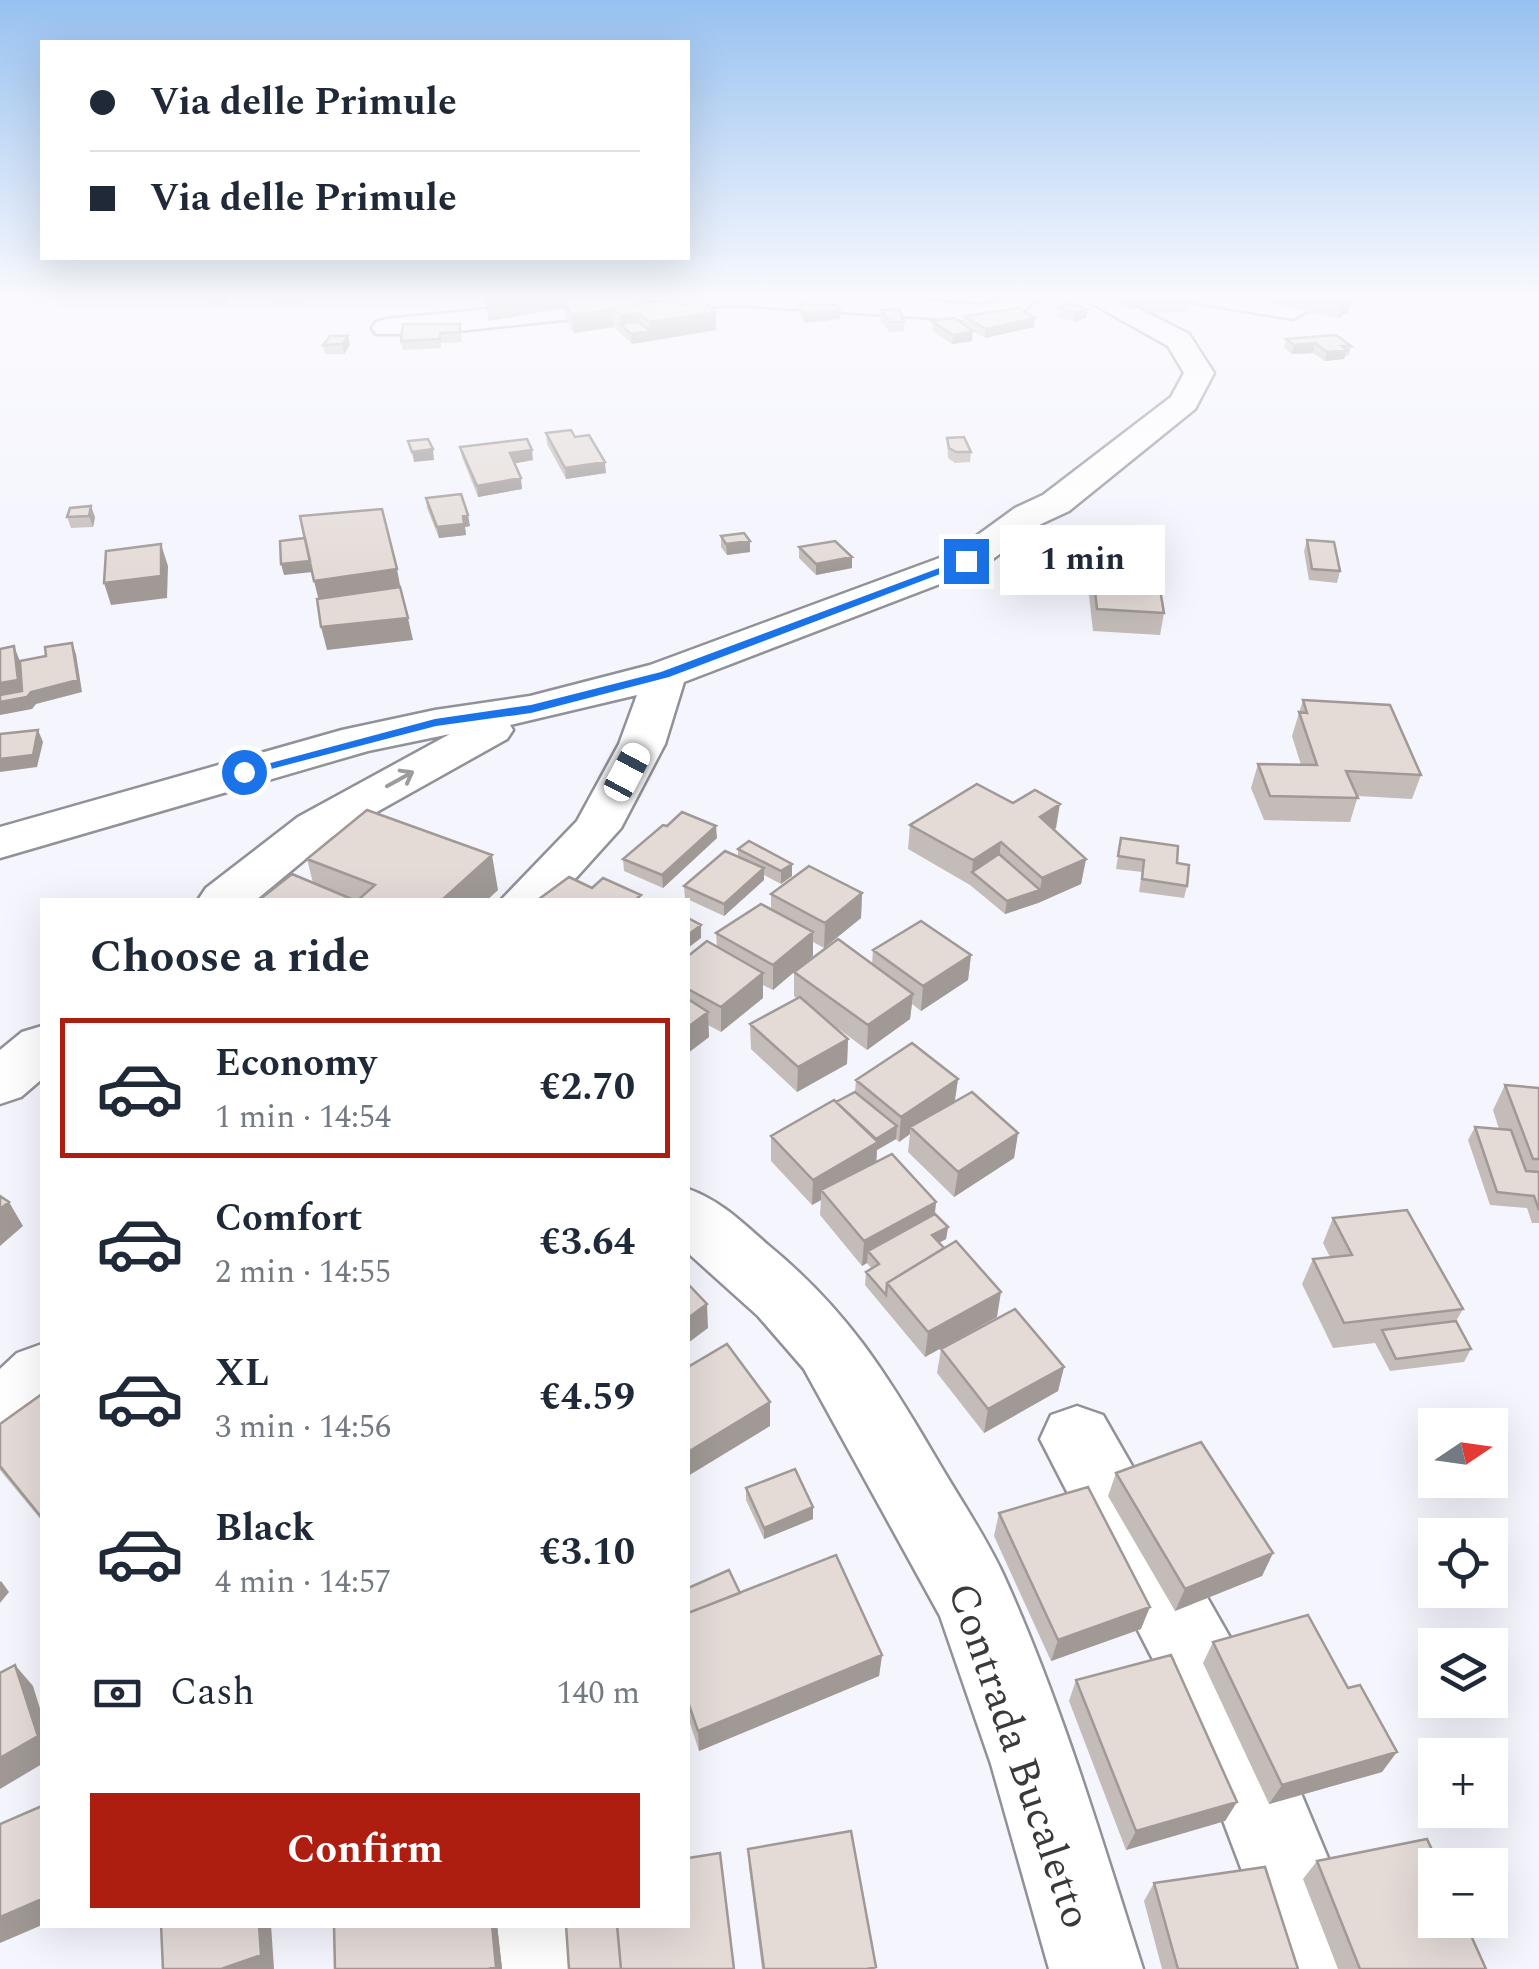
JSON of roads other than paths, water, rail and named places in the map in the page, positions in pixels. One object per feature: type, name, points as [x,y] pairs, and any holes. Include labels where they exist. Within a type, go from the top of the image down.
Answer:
[{"type":"street","points":[[0,843],[358,740],[435,722],[531,709],[665,674],[966,561],[1028,516],[1056,503],[1184,402],[1192,387]]},
{"type":"street","points":[[529,898],[597,828],[642,744],[665,674]]},
{"type":"street","points":[[226,898],[315,826],[531,709]]},
{"type":"street","points":[[315,826],[362,766],[358,740]]},
{"type":"street","points":[[0,1082],[40,1049]]},
{"type":"street","name":"Contrada Bucaletto","points":[[690,1217],[782,1296],[829,1348],[974,1600],[1034,1764],[1096,1969]]},
{"type":"street","points":[[0,1416],[40,1377]]},
{"type":"street","points":[[1078,1439],[1222,1706],[1314,1937],[1322,1969]]},
{"type":"street","points":[[543,1928],[549,1969]]}]
